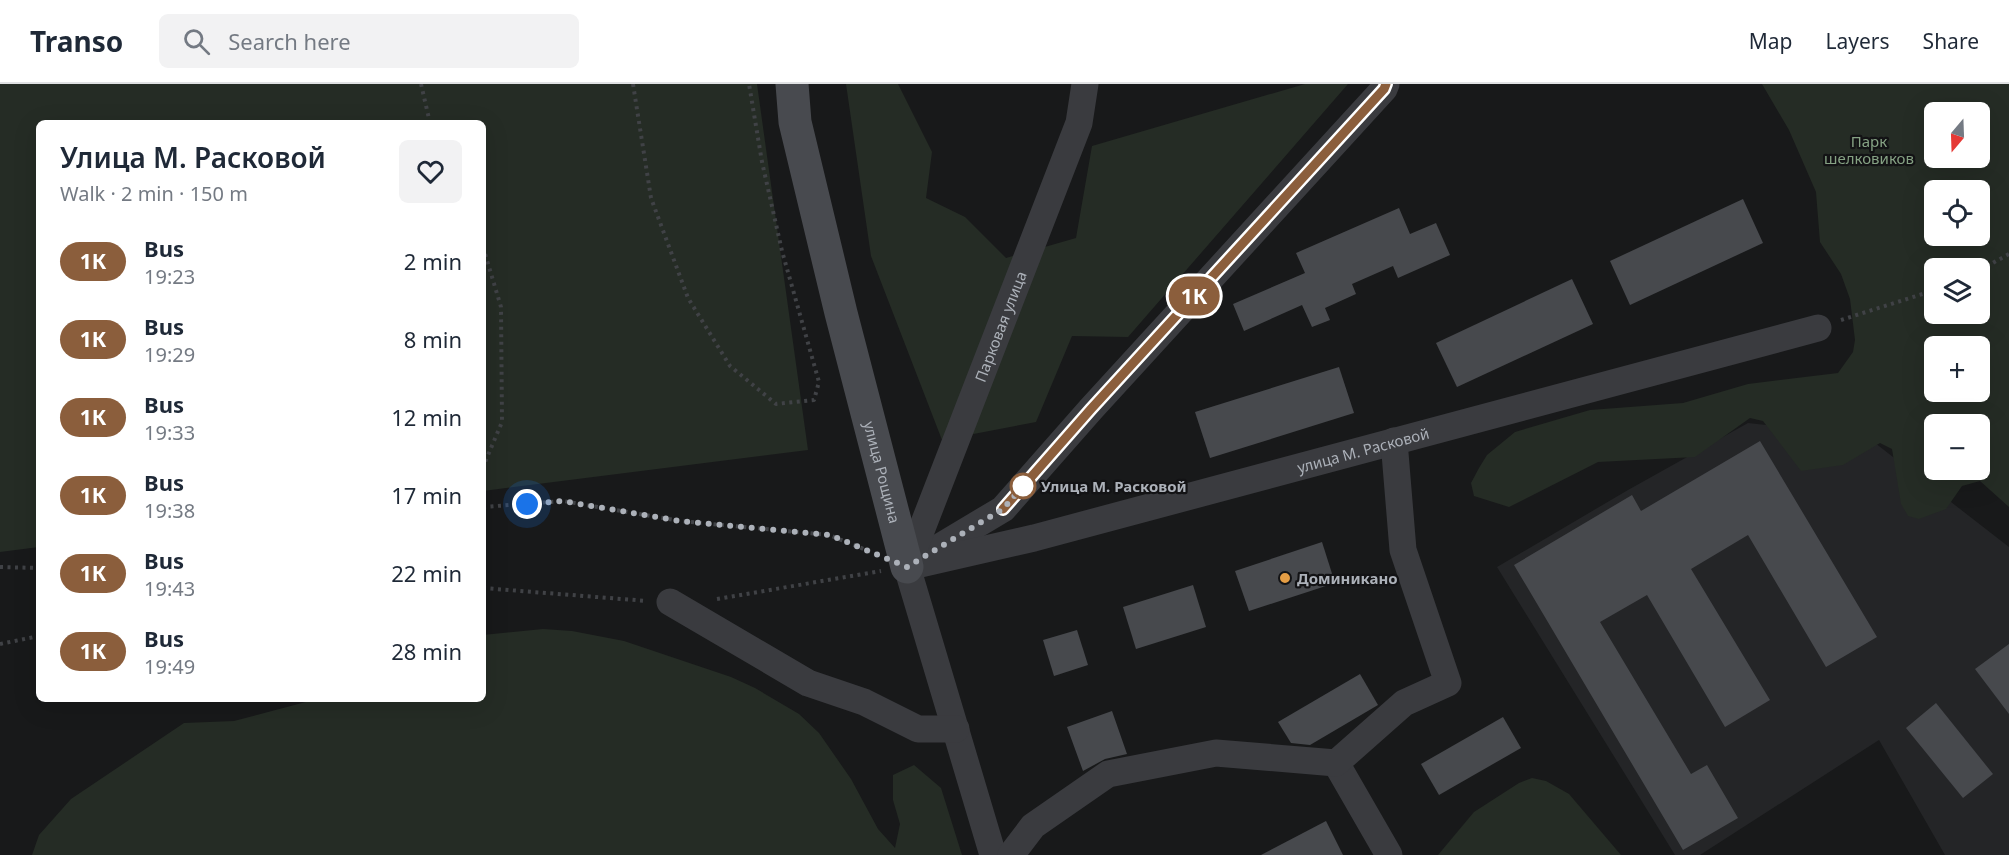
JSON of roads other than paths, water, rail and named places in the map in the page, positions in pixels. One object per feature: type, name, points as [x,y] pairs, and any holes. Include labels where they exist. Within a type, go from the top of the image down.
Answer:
[{"type":"street","name":"улица Рощина","points":[[792,84],[795,122],[841,313],[907,567],[993,855]]},
{"type":"street","name":"Парковая улица","points":[[907,567],[1079,123],[1085,84]]},
{"type":"street","points":[[907,567],[1003,509],[1091,409],[1384,89],[1386,84]]},
{"type":"street","name":"улица М. Расковой","points":[[907,567],[1034,538],[1818,328]]},
{"type":"street","points":[[1011,855],[1033,826],[1108,774],[1216,753],[1336,763],[1404,703],[1448,683],[1403,550],[1394,441]]},
{"type":"street","points":[[1003,509],[1012,529],[1034,538]]},
{"type":"street","points":[[670,602],[808,683],[864,702],[918,729],[956,729]]},
{"type":"street","points":[[1336,763],[1389,855]]},
{"type":"place","name":"Улица М. Расковой","points":[[1023,486]]},
{"type":"place","name":"Доминикано","points":[[1285,578]]},
{"type":"park label","name":"Парк шелковиков","points":[[1869,150]]}]
